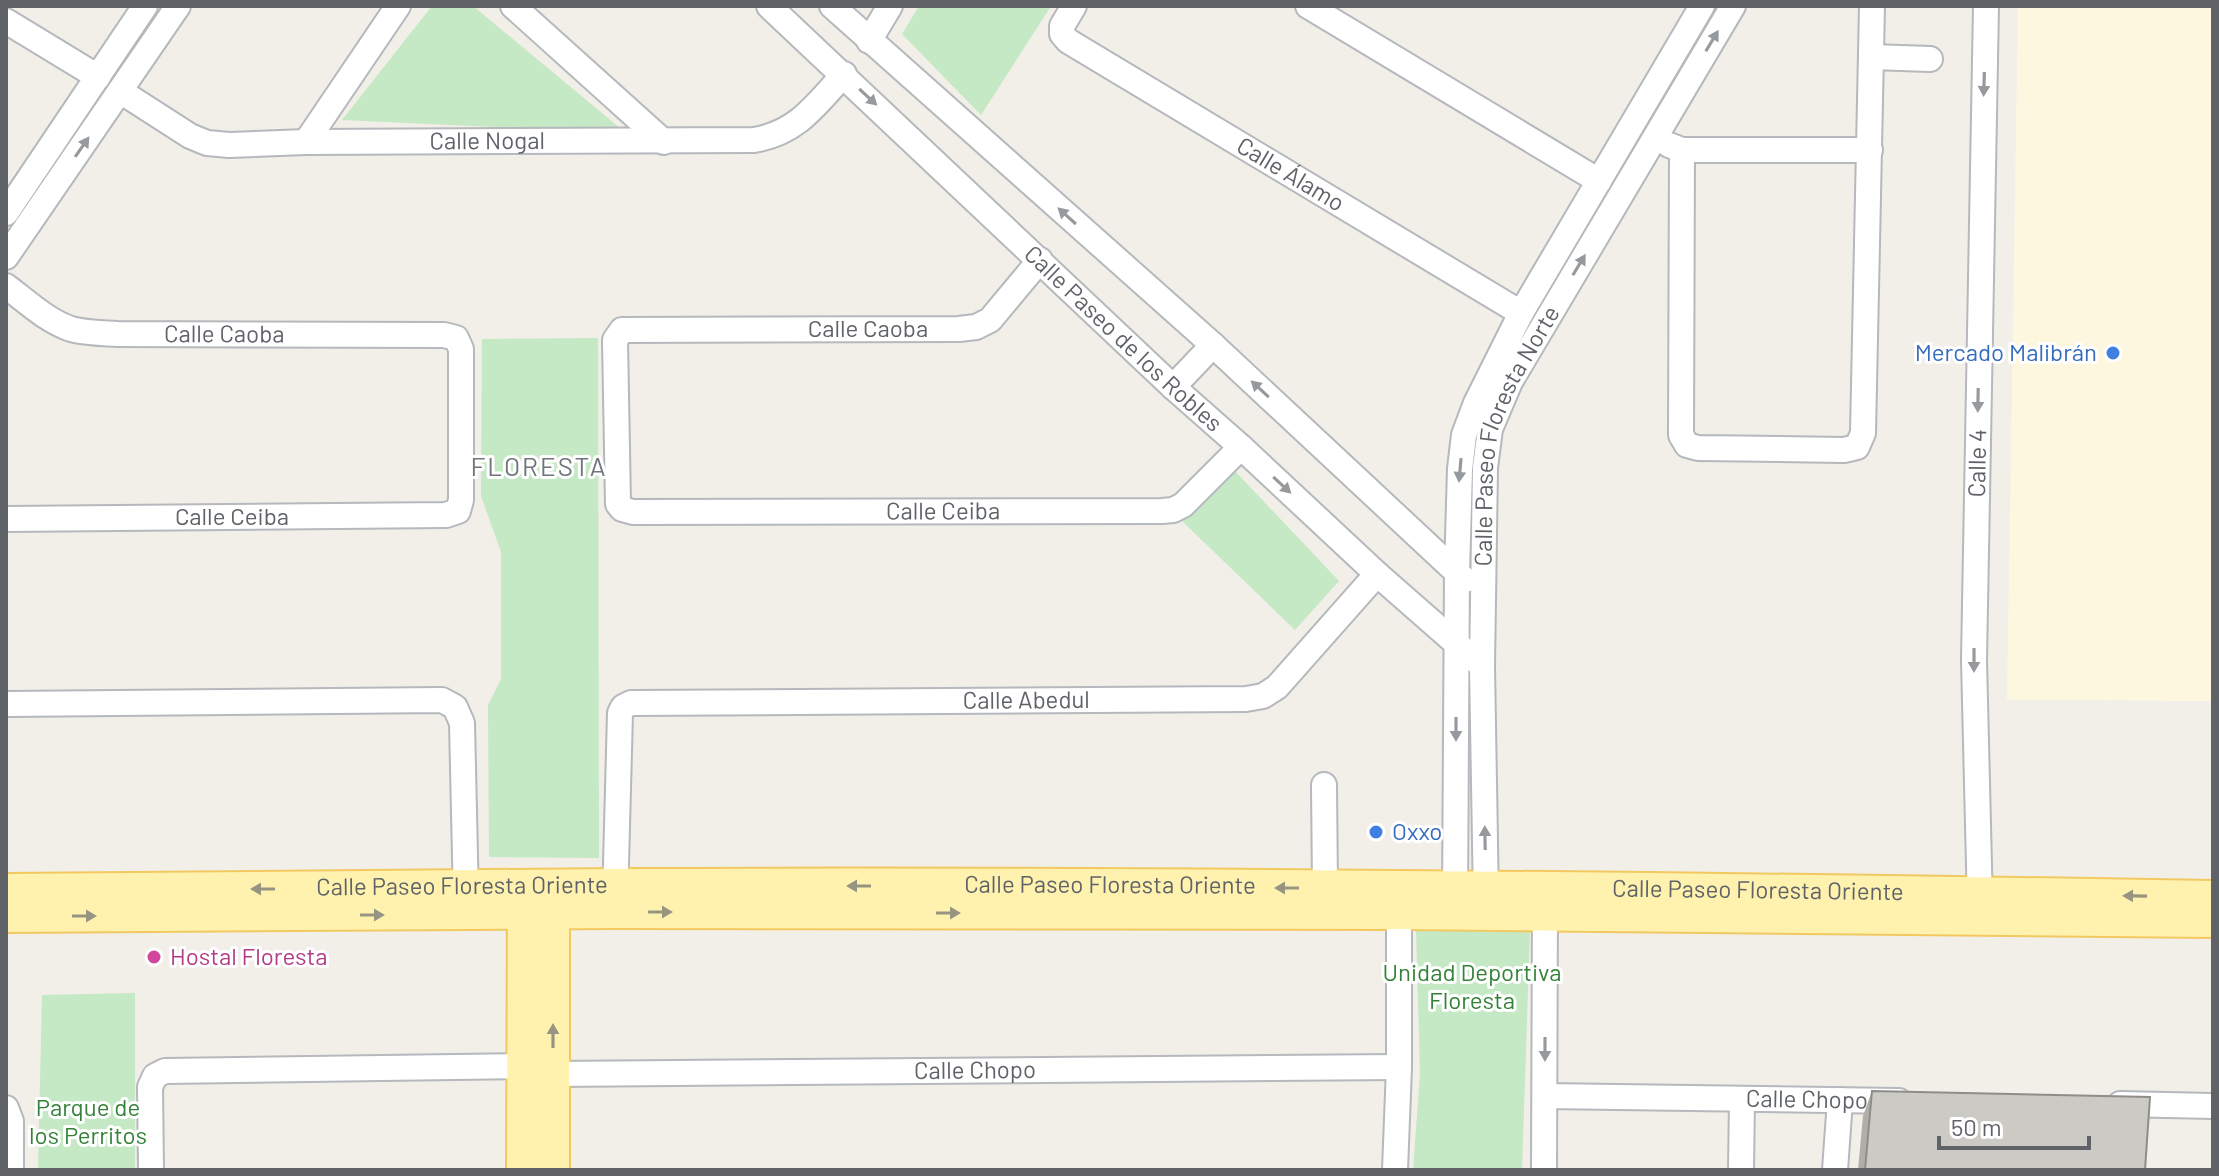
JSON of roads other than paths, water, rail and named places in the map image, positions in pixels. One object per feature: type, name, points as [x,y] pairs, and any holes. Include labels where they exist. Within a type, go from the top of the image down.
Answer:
[{"type":"main road","name":"Calle Paseo Floresta Oriente","points":[[908,899],[1325,888],[1399,901]]},
{"type":"main road","name":"Calle Paseo Floresta Oriente","points":[[13,903],[908,899],[1980,906],[2213,897]]},
{"type":"main road","points":[[538,1156],[522,1066],[539,900]]},
{"type":"main road","points":[[538,1156],[553,1074],[539,900]]},
{"type":"main road","name":"Calle Paseo Floresta Oriente","points":[[1980,906],[2213,921]]},
{"type":"street","points":[[6,213],[145,6]]},
{"type":"street","points":[[6,257],[177,6]]},
{"type":"street","points":[[306,142],[398,6]]},
{"type":"street","points":[[513,6],[664,142]]},
{"type":"street","name":"Calle Paseo de los Robles","points":[[769,6],[1173,387],[1482,666]]},
{"type":"street","name":"Calle Paseo de los Robles","points":[[832,6],[1213,345],[1482,595]]},
{"type":"street","points":[[869,41],[890,6]]},
{"type":"street","name":"Calle Álamo","points":[[1074,6],[1062,26],[1062,34],[1068,41],[1521,313]]},
{"type":"street","points":[[1308,6],[1599,181]]},
{"type":"street","name":"Calle Paseo Floresta Norte","points":[[1470,902],[1482,666],[1485,468],[1490,429],[1510,382],[1733,6]]},
{"type":"street","points":[[1682,150],[1681,435],[1687,445],[1698,448],[1844,450],[1857,447],[1863,433],[1872,6]]},
{"type":"street","name":"Calle 4","points":[[1980,906],[1974,660],[1986,6]]},
{"type":"street","name":"Calle Paseo Floresta Norte","points":[[1470,902],[1457,642],[1460,469],[1464,435],[1476,403],[1521,313],[1632,123],[1691,10]]},
{"type":"street","points":[[6,21],[98,77]]},
{"type":"street","points":[[1871,57],[1930,59]]},
{"type":"street","name":"Calle Nogal","points":[[120,91],[190,136],[207,143],[229,145],[754,140],[774,137],[801,120],[844,74]]},
{"type":"street","points":[[1632,123],[1654,139],[1682,150],[1870,150]]},
{"type":"street","points":[[41,162],[61,178]]},
{"type":"street","name":"Calle Caoba","points":[[622,509],[618,499],[615,340],[619,332],[626,329],[976,327],[990,320],[1040,260]]},
{"type":"street","name":"Calle Caoba","points":[[6,286],[49,319],[72,329],[88,331],[117,334],[444,335],[456,338],[461,349],[461,500],[458,511]]},
{"type":"street","points":[[1173,387],[1213,345]]},
{"type":"street","name":"Calle Ceiba","points":[[622,509],[633,512],[1173,510],[1183,505],[1241,447]]},
{"type":"street","name":"Calle Ceiba","points":[[6,519],[446,515],[458,511]]},
{"type":"street","name":"Calle Abedul","points":[[615,899],[620,713],[623,707],[631,703],[1255,698],[1277,687],[1377,574]]},
{"type":"street","points":[[6,704],[442,700],[455,707],[462,723],[466,901]]},
{"type":"street","points":[[1324,785],[1325,888]]},
{"type":"street","points":[[1395,1170],[1399,1067],[1399,901]]},
{"type":"street","points":[[1544,1170],[1545,902]]},
{"type":"street","points":[[151,1170],[150,1087],[155,1076],[165,1071],[522,1066]]},
{"type":"street","name":"Calle Chopo","points":[[553,1074],[1399,1067]]},
{"type":"street","name":"Calle Chopo","points":[[1545,1096],[1917,1101]]},
{"type":"street","points":[[1741,1170],[1742,1099]]},
{"type":"street","points":[[1835,1170],[1840,1100]]},
{"type":"street","points":[[2104,1104],[2213,1106]]},
{"type":"street","points":[[6,1108],[11,1121],[11,1170]]},
{"type":"place","name":"Mercado Malibrán","points":[[2113,353]]},
{"type":"place","name":"Oxxo","points":[[1376,832]]},
{"type":"place","name":"Hostal Floresta","points":[[154,957]]},
{"type":"district","name":"FLORESTA","points":[[539,467]]},
{"type":"park label","name":"Unidad Deportiva Floresta","points":[[1472,987]]},
{"type":"park label","name":"Parque de los Perritos","points":[[88,1122]]}]
